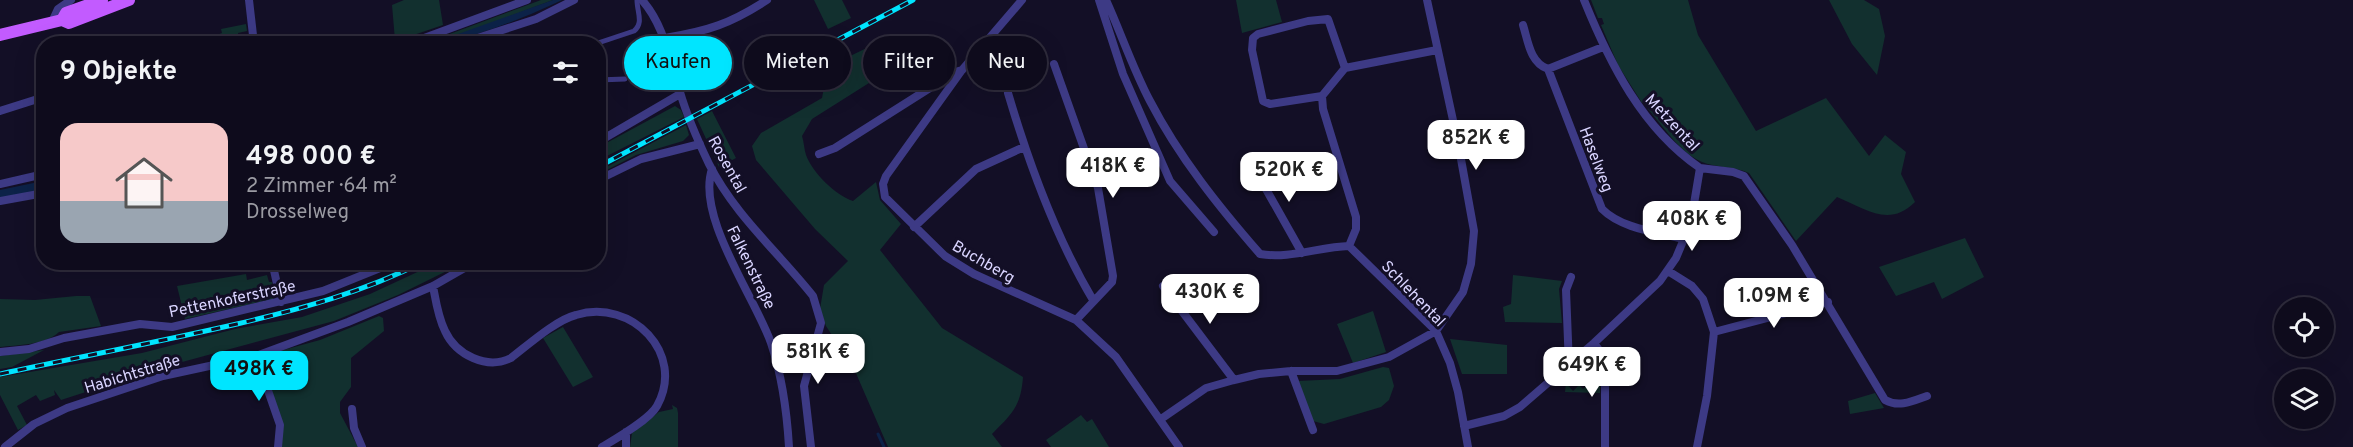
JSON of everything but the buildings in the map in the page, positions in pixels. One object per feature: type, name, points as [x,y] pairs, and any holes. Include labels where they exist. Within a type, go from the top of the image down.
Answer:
[{"type":"main road","points":[[56,22],[66,13],[102,0]]},
{"type":"main road","points":[[0,35],[56,22],[69,23],[129,0]]},
{"type":"street","points":[[56,22],[58,9],[71,0]]},
{"type":"street","points":[[249,0],[253,36]]},
{"type":"street","points":[[430,36],[527,0]]},
{"type":"street","points":[[484,36],[536,19],[574,0]]},
{"type":"street","points":[[606,40],[634,31],[639,27],[637,0]]},
{"type":"street","name":"Rosental","points":[[642,0],[654,15],[663,36]]},
{"type":"street","points":[[674,36],[715,28],[732,21],[767,0]]},
{"type":"street","name":"Buchberg","points":[[1022,0],[962,70],[886,176],[883,184],[885,197],[890,205],[945,256],[974,274],[1076,320],[1116,357],[1179,447]]},
{"type":"street","points":[[1100,0],[1123,74],[1170,181],[1214,232]]},
{"type":"street","points":[[1106,0],[1149,100],[1169,135],[1220,208],[1260,254],[1302,253],[1326,247],[1349,246],[1356,229],[1356,217],[1323,109],[1322,96]]},
{"type":"street","points":[[1161,419],[1206,388],[1234,380],[1260,374],[1291,371],[1337,371],[1389,357],[1436,331],[1463,292],[1472,264],[1474,231],[1459,148],[1427,0]]},
{"type":"street","name":"Metzental","points":[[1464,426],[1504,416],[1525,403],[1594,344],[1668,271],[1684,239],[1695,204],[1700,168],[1685,158],[1641,113],[1603,47],[1584,0]]},
{"type":"street","points":[[1345,68],[1328,19],[1308,21],[1258,34],[1253,38],[1252,50],[1263,101],[1270,104],[1322,96],[1345,68],[1437,50]]},
{"type":"street","name":"Haselweg","points":[[1523,25],[1535,61],[1539,66],[1548,69],[1602,209],[1611,218],[1684,239]]},
{"type":"street","points":[[1548,69],[1603,47]]},
{"type":"street","points":[[1054,64],[1098,188],[1113,276],[1112,282],[1076,320]]},
{"type":"street","name":"Buchberg","points":[[819,154],[836,148],[954,72],[962,70]]},
{"type":"street","points":[[606,80],[624,80]]},
{"type":"street","name":"Rosental","points":[[679,90],[712,169],[740,212],[813,296],[821,322],[804,386],[811,447]]},
{"type":"street","points":[[1008,93],[1024,147],[1058,235],[1093,300]]},
{"type":"street","points":[[606,137],[680,94]]},
{"type":"street","points":[[0,111],[36,100]]},
{"type":"street","points":[[606,176],[641,159],[700,144]]},
{"type":"street","points":[[914,227],[976,169],[1024,147]]},
{"type":"street","points":[[1253,166],[1302,253]]},
{"type":"street","points":[[1700,168],[1744,176],[1828,302],[1863,367],[1885,400],[1892,404],[1900,404],[1927,396]]},
{"type":"street","name":"Falkenstraße","points":[[712,169],[708,180],[716,224],[747,291],[762,317],[772,346],[786,416],[789,447]]},
{"type":"street","points":[[0,184],[36,176]]},
{"type":"street","points":[[0,201],[36,194]]},
{"type":"street","name":"Schlehental","points":[[1349,246],[1436,331],[1450,363],[1468,447]]},
{"type":"street","points":[[274,270],[281,302]]},
{"type":"street","name":"Pettenkoferstraße","points":[[0,352],[29,349],[64,338],[140,324],[172,327],[323,291],[375,270]]},
{"type":"street","name":"Habichtstraße","points":[[5,447],[34,424],[67,408],[163,376],[256,356],[348,322],[433,286],[461,270]]},
{"type":"street","points":[[1668,271],[1692,286],[1703,299],[1714,332],[1707,396],[1697,447]]},
{"type":"street","points":[[1569,366],[1566,290],[1571,277]]},
{"type":"street","points":[[433,286],[438,313],[446,333],[461,351],[488,363],[501,363],[511,358],[575,315],[597,311],[620,313],[635,322],[652,339],[660,356],[665,379],[655,409],[602,447]]},
{"type":"street","points":[[1162,286],[1234,380]]},
{"type":"street","points":[[1714,332],[1828,302]]},
{"type":"street","points":[[1594,344],[1605,358],[1605,447]]},
{"type":"street","points":[[256,356],[280,425],[278,447]]},
{"type":"street","points":[[1291,371],[1313,430]]},
{"type":"street","points":[[352,409],[354,428],[362,447]]},
{"type":"street","points":[[626,432],[626,447]]},
{"type":"green space","points":[[404,0],[439,0],[443,25],[411,36],[395,36],[392,5]]},
{"type":"green space","points":[[541,0],[553,0],[463,34],[444,36]]},
{"type":"green space","points":[[814,0],[842,0],[851,18],[828,29]]},
{"type":"green space","points":[[1236,0],[1276,0],[1282,22],[1242,33]]},
{"type":"green space","points":[[1591,0],[1688,0],[1698,35],[1756,131],[1826,98],[1869,156],[1885,135],[1906,152],[1901,174],[1915,202],[1905,210],[1887,215],[1868,211],[1837,197],[1796,241],[1749,173],[1708,164],[1694,158],[1679,146],[1648,109],[1651,105],[1646,99],[1642,103],[1618,65],[1601,25],[1604,24],[1602,18],[1598,18]]},
{"type":"green space","points":[[1829,0],[1864,0],[1879,9],[1885,36],[1877,75],[1852,44]]},
{"type":"green space","points":[[246,24],[247,31],[238,33],[239,36],[214,36],[222,33],[221,29]]},
{"type":"green space","points":[[863,50],[863,87],[812,119],[802,136],[806,155],[825,182],[839,194],[853,201],[876,182],[880,200],[901,224],[880,250],[942,328],[1023,377],[1018,403],[992,434],[1002,447],[888,447],[855,371],[826,326],[820,309],[824,285],[848,261],[815,229],[756,160],[752,146],[761,133],[822,98],[824,90],[851,90],[851,56]]},
{"type":"green space","points":[[675,106],[681,110],[684,117],[606,156],[606,143]]},
{"type":"green space","points":[[712,111],[736,158],[719,167],[697,119]]},
{"type":"green space","points":[[686,125],[689,135],[683,141],[636,155],[606,170],[606,167]]},
{"type":"green space","points":[[1965,238],[1984,277],[1942,299],[1934,282],[1896,296],[1879,267]]},
{"type":"green space","points":[[422,270],[449,270],[398,295],[334,321],[160,368],[61,400],[54,390],[55,395],[40,401],[36,395],[17,406],[27,425],[18,430],[0,395],[0,377],[142,353],[235,329],[302,317],[370,294]]},
{"type":"green space","points":[[246,274],[247,280],[267,275],[269,282],[272,282],[275,294],[273,299],[185,319],[177,286]]},
{"type":"green space","points":[[1513,275],[1562,281],[1559,289],[1562,323],[1505,322],[1503,307],[1511,304]]},
{"type":"green space","points":[[90,296],[101,326],[59,332],[47,340],[31,344],[0,347],[0,299],[35,300]]},
{"type":"green space","points":[[1373,311],[1386,352],[1353,363],[1337,324]]},
{"type":"green space","points":[[379,316],[383,318],[384,331],[351,358],[351,387],[340,402],[340,413],[358,447],[278,447],[281,431],[261,367],[265,355],[320,340]]},
{"type":"green space","points":[[563,327],[593,377],[573,387],[543,338]]},
{"type":"green space","points":[[1450,339],[1507,345],[1507,374],[1462,374]]},
{"type":"green space","points":[[44,350],[12,367],[0,369],[0,356]]},
{"type":"green space","points":[[1591,360],[1600,370],[1600,393],[1565,392],[1566,383],[1573,391],[1579,385],[1583,389],[1595,378],[1586,368],[1575,377],[1570,372],[1583,362]]},
{"type":"green space","points":[[1383,367],[1389,368],[1394,386],[1389,400],[1381,407],[1324,424],[1313,421],[1298,381],[1340,379]]},
{"type":"green space","points":[[1875,393],[1884,408],[1850,414],[1848,401]]},
{"type":"green space","points":[[672,405],[677,408],[678,413],[678,447],[630,447],[632,433],[659,412],[673,409]]},
{"type":"green space","points":[[1081,415],[1087,422],[1092,419],[1109,447],[1051,447],[1046,440]]},
{"type":"water","points":[[553,0],[562,0],[517,20],[470,36],[453,36]]},
{"type":"water","points":[[36,182],[36,191],[0,199],[0,190]]},
{"type":"waterway","points":[[878,434],[884,447]]},
{"type":"railway","points":[[606,163],[913,0]]},
{"type":"railway","points":[[0,374],[207,331],[285,312],[332,299],[406,270]]}]
